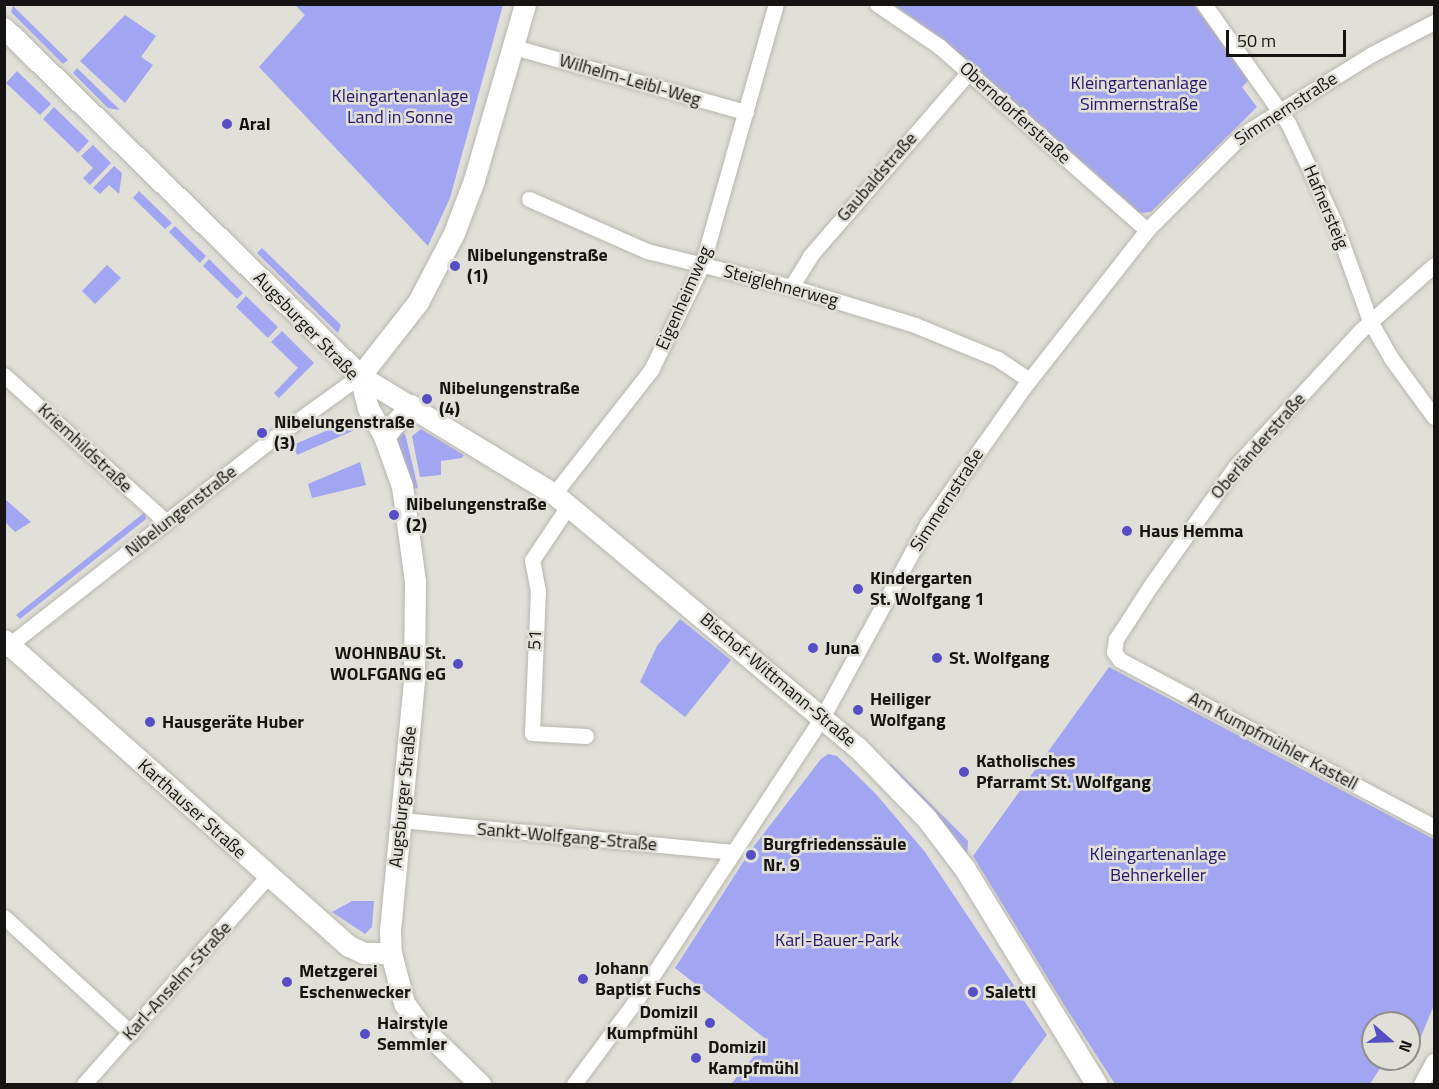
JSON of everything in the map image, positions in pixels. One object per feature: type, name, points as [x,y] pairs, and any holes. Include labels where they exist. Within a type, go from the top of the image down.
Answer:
[{"type":"street","points":[[360,376],[410,313],[442,260],[474,180],[525,4]]},
{"type":"street","name":"Eigenheimweg","points":[[562,500],[651,370],[702,266],[776,4]]},
{"type":"street","name":"Oberndorferstraße","points":[[877,4],[918,30],[969,72],[1147,230]]},
{"type":"street","name":"Hafnersteig","points":[[1204,4],[1279,109],[1334,221],[1370,321],[1391,358],[1434,417]]},
{"type":"street","name":"Simmernstraße","points":[[574,1084],[637,999],[823,716],[928,523],[1029,380],[1147,230],[1219,155],[1279,109],[1372,54],[1434,22]]},
{"type":"street","name":"Augsburger Straße","points":[[4,28],[360,376],[368,408],[384,436],[404,495],[416,600],[414,681],[391,953],[404,1003],[422,1028],[480,1084]]},
{"type":"street","name":"Wilhelm-Leibl-Weg","points":[[514,47],[746,112]]},
{"type":"street","name":"Gaubaldstraße","points":[[791,287],[810,255],[969,72]]},
{"type":"street","name":"Steiglehnerweg","points":[[529,199],[617,240],[702,266],[791,287],[942,335],[998,359],[1029,380]]},
{"type":"street","name":"Oberländerstraße","points":[[1114,652],[1116,639],[1151,585],[1229,476],[1370,321],[1434,265]]},
{"type":"street","name":"Kriemhildstraße","points":[[4,375],[166,522]]},
{"type":"street","name":"Bischof-Wittmann-Straße","points":[[360,376],[411,405],[562,500],[823,716],[899,789],[965,869],[1096,1084]]},
{"type":"street","name":"Nibelungenstraße","points":[[6,645],[360,376]]},
{"type":"street","points":[[384,436],[411,405]]},
{"type":"street","name":"51","points":[[562,500],[532,560],[538,590],[532,733],[586,736]]},
{"type":"street","name":"Karthauser Straße","points":[[6,645],[349,946],[364,953],[391,953]]},
{"type":"street","name":"Am Kumpfmühler Kastell","points":[[1114,652],[1120,660],[1434,827]]},
{"type":"street","name":"Sankt-Wolfgang-Straße","points":[[401,820],[733,852]]},
{"type":"street","name":"Karl-Anselm-Straße","points":[[84,1084],[268,876]]},
{"type":"street","points":[[4,917],[130,1032]]},
{"type":"street","points":[[1421,1084],[1433,1061]]},
{"type":"green space","name":"Kleingartenanlage Land in Sonne","points":[[295,5],[503,5],[450,198],[428,246],[259,67],[305,15]]},
{"type":"green space","name":"Kleingartenanlage Simmernstraße","points":[[894,5],[1194,5],[1249,80],[1242,87],[1257,107],[1151,212],[1140,213],[944,40]]},
{"type":"green space","points":[[13,6],[68,60],[63,64],[11,12]]},
{"type":"green space","points":[[125,15],[156,36],[141,57],[153,65],[125,103],[80,61]]},
{"type":"green space","points":[[77,68],[120,110],[108,108],[73,73]]},
{"type":"green space","points":[[17,71],[51,104],[40,115],[6,83]]},
{"type":"green space","points":[[54,107],[89,141],[78,153],[43,119]]},
{"type":"green space","points":[[93,145],[111,163],[90,185],[83,178],[93,168],[81,156]]},
{"type":"green space","points":[[114,166],[122,173],[119,194],[109,185],[100,194],[93,188]]},
{"type":"green space","points":[[139,191],[172,223],[165,229],[133,198]]},
{"type":"green space","points":[[175,226],[206,256],[200,263],[169,232]]},
{"type":"green space","points":[[262,248],[341,325],[338,333],[257,253]]},
{"type":"green space","points":[[209,259],[243,293],[237,299],[203,266]]},
{"type":"green space","points":[[107,265],[121,278],[95,304],[82,291]]},
{"type":"green space","points":[[246,296],[278,327],[268,338],[236,307]]},
{"type":"green space","points":[[282,331],[314,363],[279,398],[274,393],[298,368],[271,342]]},
{"type":"green space","points":[[351,420],[355,430],[297,455],[293,445]]},
{"type":"green space","points":[[401,426],[406,437],[418,488],[412,489],[397,442]]},
{"type":"green space","points":[[421,429],[464,455],[462,458],[441,461],[441,475],[420,477],[412,436]]},
{"type":"green space","points":[[360,462],[366,485],[312,498],[308,484]]},
{"type":"green space","points":[[4,500],[31,522],[15,532],[5,522]]},
{"type":"green space","points":[[145,512],[146,519],[20,619],[16,615]]},
{"type":"green space","points":[[680,619],[731,660],[685,717],[640,682],[657,646]]},
{"type":"green space","name":"Kleingartenanlage Behnerkeller","points":[[1109,667],[1434,839],[1434,1005],[1421,1037],[1421,1011],[1361,1011],[1361,1071],[1378,1071],[1370,1084],[1115,1084],[973,856]]},
{"type":"green space","name":"Karl-Bauer-Park","points":[[828,754],[837,756],[876,794],[925,852],[1047,1035],[1010,1084],[732,1083],[767,1040],[675,968],[751,850],[821,759]]},
{"type":"green space","points":[[891,764],[968,841],[967,857],[888,767]]},
{"type":"green space","points":[[352,901],[374,901],[372,927],[365,934],[332,912]]},
{"type":"place","name":"Aral","points":[[227,124]]},
{"type":"place","name":"Nibelungenstraße (1)","points":[[455,266]]},
{"type":"place","name":"Nibelungenstraße (4)","points":[[427,399]]},
{"type":"place","name":"Nibelungenstraße (3)","points":[[262,433]]},
{"type":"place","name":"Nibelungenstraße (2)","points":[[394,515]]},
{"type":"place","name":"Haus Hemma","points":[[1127,531]]},
{"type":"place","name":"Kindergarten St. Wolfgang 1","points":[[858,589]]},
{"type":"place","name":"Juna","points":[[813,648]]},
{"type":"place","name":"St. Wolfgang","points":[[937,658]]},
{"type":"place","name":"WOHNBAU St. WOLFGANG eG","points":[[458,664]]},
{"type":"place","name":"Heiliger Wolfgang","points":[[858,710]]},
{"type":"place","name":"Hausgeräte Huber","points":[[150,722]]},
{"type":"place","name":"Katholisches Pfarramt St. Wolfgang","points":[[964,772]]},
{"type":"place","name":"Burgfriedenssäule Nr. 9","points":[[751,855]]},
{"type":"place","name":"Johann Baptist Fuchs","points":[[583,979]]},
{"type":"place","name":"Metzgerei Eschenwecker","points":[[287,982]]},
{"type":"place","name":"Salettl","points":[[973,992]]},
{"type":"place","name":"Domizil Kumpfmühl","points":[[710,1023]]},
{"type":"place","name":"Hairstyle Semmler","points":[[365,1034]]},
{"type":"place","name":"Domizil Kampfmühl","points":[[696,1058]]}]
